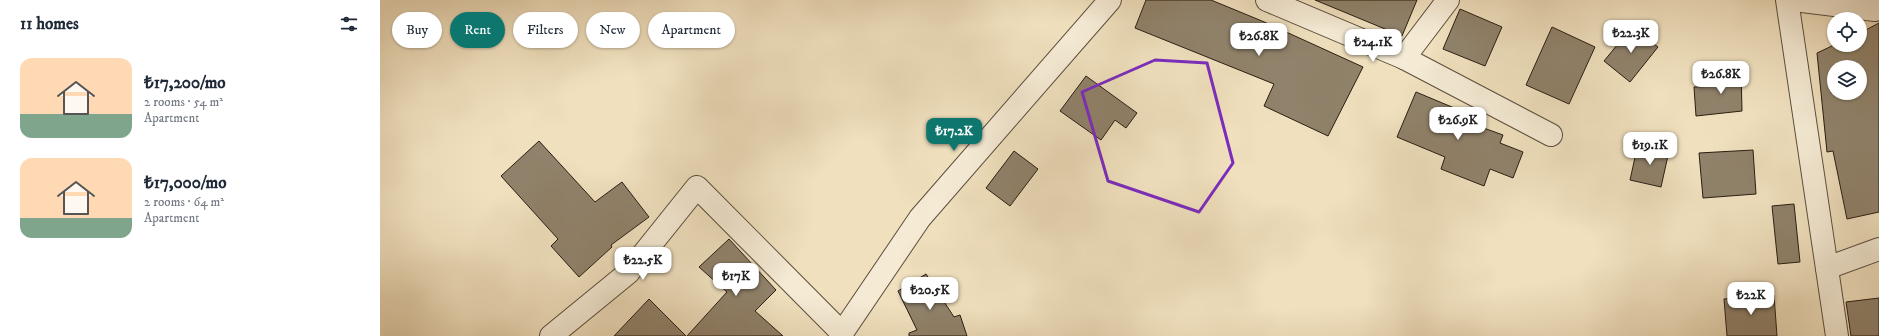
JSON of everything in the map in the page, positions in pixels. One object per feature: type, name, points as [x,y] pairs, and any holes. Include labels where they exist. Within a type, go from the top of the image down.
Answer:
[{"type":"street","points":[[551,336],[628,273],[697,187],[841,334],[920,218],[1110,0]]},
{"type":"street","points":[[1267,0],[1404,58],[1551,135]]},
{"type":"street","points":[[1404,58],[1448,0]]},
{"type":"street","points":[[1787,0],[1837,336]]},
{"type":"street","points":[[1794,0],[1875,10],[1879,6]]},
{"type":"street","points":[[1827,268],[1879,249]]},
{"type":"highlighted area","points":[[1155,60],[1207,63],[1233,163],[1199,212],[1108,181],[1082,92]]},
{"type":"building","points":[[1146,0],[1211,0],[1262,21],[1363,67],[1328,136],[1264,106],[1274,84],[1135,28]]},
{"type":"building","points":[[1315,0],[1417,0],[1402,36]]},
{"type":"building","points":[[1460,9],[1502,27],[1485,66],[1443,49]]},
{"type":"building","points":[[1879,23],[1879,212],[1847,219],[1833,151],[1827,152],[1817,53],[1827,48],[1827,52],[1867,52],[1867,29]]},
{"type":"building","points":[[1552,27],[1595,47],[1569,104],[1526,85]]},
{"type":"building","points":[[1632,27],[1658,47],[1630,82],[1604,61]]},
{"type":"building","points":[[1741,69],[1742,111],[1696,116],[1694,87],[1719,86],[1718,70]]},
{"type":"building","points":[[1086,76],[1137,113],[1126,128],[1115,120],[1101,140],[1060,111]]},
{"type":"building","points":[[1416,92],[1459,110],[1456,118],[1503,135],[1500,143],[1523,152],[1513,178],[1490,169],[1484,186],[1441,169],[1445,157],[1397,137]]},
{"type":"building","points":[[539,141],[595,202],[622,182],[649,217],[611,245],[612,247],[579,277],[551,246],[558,239],[501,176]]},
{"type":"building","points":[[1638,144],[1669,151],[1661,187],[1630,180]]},
{"type":"building","points":[[1753,150],[1756,194],[1703,198],[1699,153]]},
{"type":"building","points":[[1014,151],[1038,169],[1010,206],[986,188]]},
{"type":"building","points":[[1794,204],[1800,262],[1778,264],[1772,206]]},
{"type":"building","points":[[729,239],[776,290],[755,311],[783,336],[687,336],[727,292],[699,267]]},
{"type":"building","points":[[926,274],[954,317],[960,315],[967,336],[909,336],[909,333],[917,330],[898,291]]},
{"type":"building","points":[[1774,295],[1777,336],[1727,336],[1724,299]]},
{"type":"building","points":[[1879,298],[1879,336],[1851,336],[1846,302]]},
{"type":"building","points":[[649,299],[686,336],[614,336]]}]
